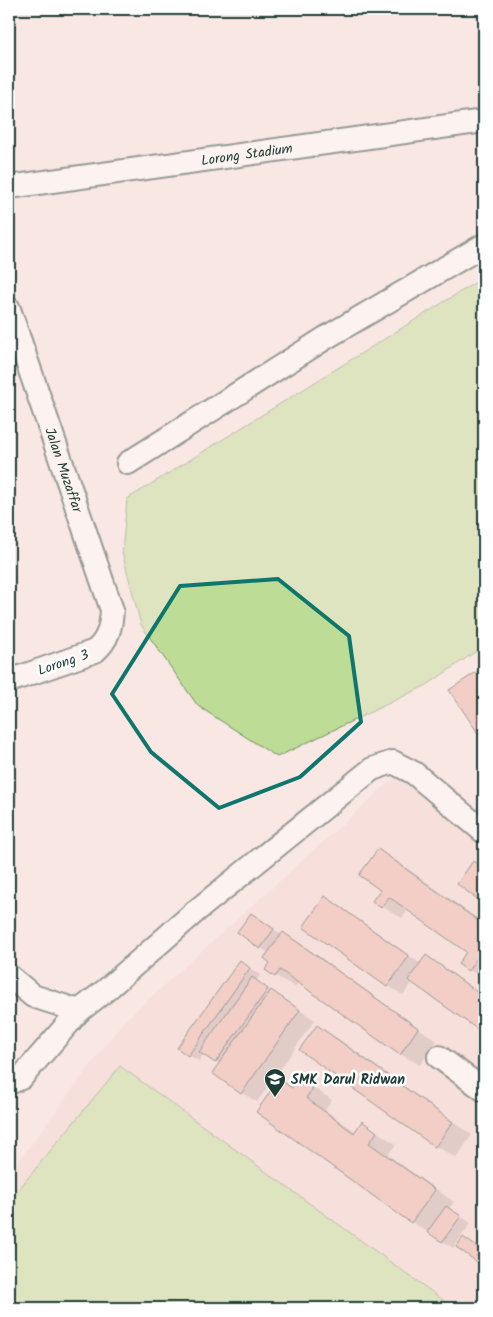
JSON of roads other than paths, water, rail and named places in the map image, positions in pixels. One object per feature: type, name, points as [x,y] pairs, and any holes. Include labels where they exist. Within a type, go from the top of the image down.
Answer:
[{"type":"street","name":"Lorong Stadium","points":[[9,187],[484,122]]},
{"type":"street","points":[[128,463],[326,337],[484,245]]},
{"type":"street","name":"Jalan Muzaffar","points":[[9,309],[112,610],[110,632]]},
{"type":"street","name":"Lorong 3","points":[[9,680],[95,651],[102,645],[110,632]]},
{"type":"street","points":[[9,1083],[20,1078],[79,1011],[106,990],[196,911],[372,769],[393,762],[414,773],[484,832]]},
{"type":"street","points":[[9,976],[33,996],[79,1011]]},
{"type":"street","points":[[439,1057],[484,1090]]},
{"type":"place","name":"SMK Darul Ridwan","points":[[275,1098]]}]
